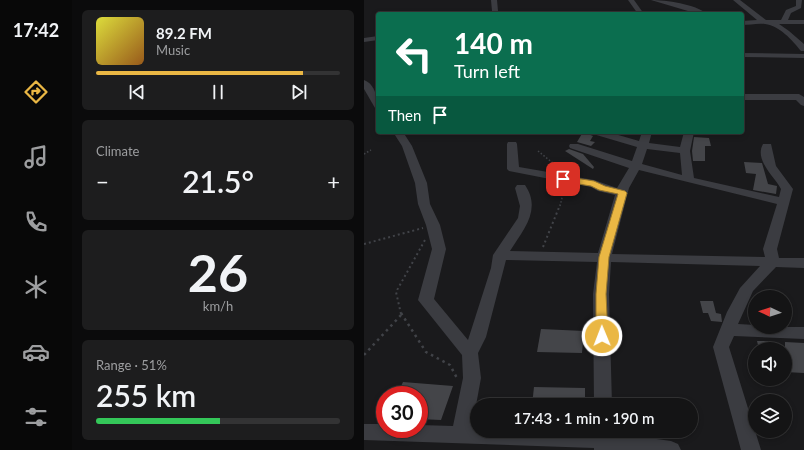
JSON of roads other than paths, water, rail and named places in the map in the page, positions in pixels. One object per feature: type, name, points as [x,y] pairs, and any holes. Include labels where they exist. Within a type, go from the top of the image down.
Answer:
[{"type":"street","points":[[494,0],[494,12]]},
{"type":"street","points":[[631,0],[640,12]]},
{"type":"street","points":[[654,0],[666,1],[699,12]]},
{"type":"street","points":[[736,0],[764,22],[787,32],[804,49]]},
{"type":"street","points":[[784,22],[786,13],[791,9],[800,7],[799,0]]},
{"type":"street","points":[[744,23],[804,22]]},
{"type":"street","points":[[364,40],[376,38]]},
{"type":"street","points":[[744,55],[804,56]]},
{"type":"street","points":[[364,83],[376,103]]},
{"type":"street","points":[[744,97],[799,97],[804,103]]},
{"type":"street","points":[[399,134],[407,146],[421,183],[424,204],[433,225],[439,249],[426,300],[470,354]]},
{"type":"street","points":[[604,134],[642,145],[685,151]]},
{"type":"street","points":[[603,398],[601,294],[604,257],[622,193],[636,166],[645,134]]},
{"type":"street","points":[[688,180],[685,151],[689,134]]},
{"type":"street","points":[[512,144],[513,169],[576,182],[594,184],[602,188],[622,193]]},
{"type":"street","points":[[574,146],[636,166],[688,180],[784,202]]},
{"type":"street","points":[[767,146],[769,166],[783,180],[787,189],[770,248],[773,262]]},
{"type":"street","points":[[462,435],[472,378],[470,354],[478,337],[498,268],[500,255],[524,218],[526,206],[521,188]]},
{"type":"street","points":[[500,255],[804,263]]},
{"type":"street","points":[[751,450],[722,347],[735,312],[748,288],[773,262]]},
{"type":"street","points":[[728,330],[804,333]]},
{"type":"street","points":[[364,432],[604,440],[671,450]]}]
